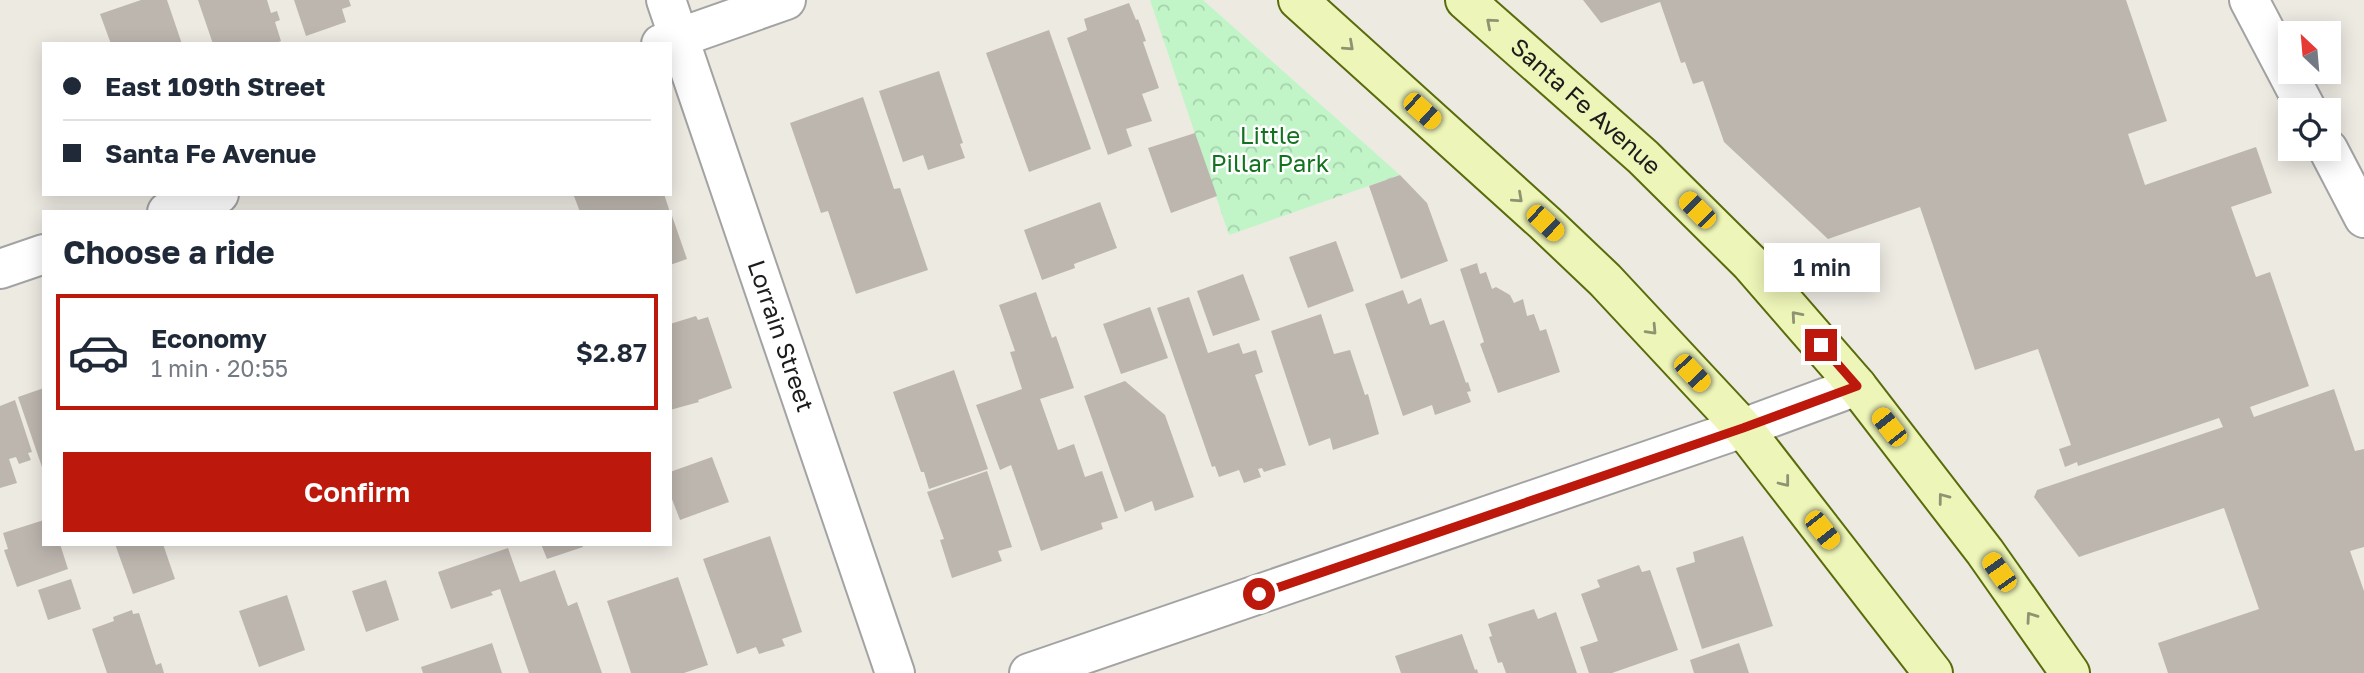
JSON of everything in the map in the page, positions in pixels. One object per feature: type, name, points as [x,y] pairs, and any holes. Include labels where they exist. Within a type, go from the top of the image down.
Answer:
[{"type":"street","name":"Lorrain Street","points":[[666,0],[670,41]]},
{"type":"street","points":[[670,41],[786,0]]},
{"type":"street","points":[[1298,0],[1605,280],[1743,428],[1933,673]]},
{"type":"street","name":"Santa Fe Avenue","points":[[1465,0],[1653,167],[1750,263],[1857,386],[1985,552],[2070,673]]},
{"type":"street","points":[[2249,0],[2301,98]]},
{"type":"street","name":"Lorrain Street","points":[[672,47],[895,673]]},
{"type":"street","points":[[2334,161],[2364,218]]},
{"type":"street","points":[[173,210],[213,196]]},
{"type":"street","points":[[0,269],[42,255]]},
{"type":"street","points":[[1029,673],[1743,428],[1857,386]]},
{"type":"green space","name":"Little Pillar Park","points":[[1150,0],[1203,0],[1400,175],[1229,235]]},
{"type":"building","points":[[141,0],[167,0],[181,42],[110,42],[100,14]]},
{"type":"building","points":[[198,0],[267,0],[271,13],[277,11],[280,20],[275,22],[281,41],[212,42]]},
{"type":"building","points":[[294,0],[349,0],[351,6],[342,9],[346,22],[306,36]]},
{"type":"building","points":[[1583,0],[2126,0],[2167,121],[2128,134],[2145,185],[2256,147],[2272,193],[2231,207],[2256,277],[2270,272],[2309,386],[2250,407],[2254,417],[2334,389],[2355,451],[2364,449],[2364,547],[2350,551],[2364,591],[2364,673],[2168,673],[2158,643],[2259,609],[2224,508],[2079,557],[2034,497],[2037,490],[2223,427],[2219,418],[2078,466],[2077,462],[2065,467],[2059,449],[2071,445],[2038,349],[1975,370],[1920,207],[1828,239],[1724,142],[1703,81],[1693,84],[1685,62],[1681,63],[1660,2],[1601,23]]},
{"type":"building","points":[[1129,3],[1146,41],[1143,42],[1159,88],[1142,94],[1152,121],[1126,129],[1132,146],[1108,155],[1067,38],[1087,30],[1084,19]]},
{"type":"building","points":[[1049,30],[1091,149],[1029,172],[986,53]]},
{"type":"building","points":[[939,71],[963,143],[960,144],[965,158],[928,170],[923,155],[903,162],[879,91]]},
{"type":"building","points":[[863,97],[894,189],[900,188],[928,270],[856,294],[828,211],[821,213],[790,123]]},
{"type":"building","points":[[1195,133],[1217,196],[1171,213],[1148,148]]},
{"type":"building","points":[[1400,175],[1427,203],[1448,261],[1401,279],[1369,186]]},
{"type":"building","points":[[574,196],[665,196],[669,210],[579,210]]},
{"type":"building","points":[[1100,202],[1117,248],[1074,264],[1075,268],[1042,280],[1024,230]]},
{"type":"building","points":[[672,216],[687,259],[672,264]]},
{"type":"building","points":[[1336,241],[1354,291],[1308,308],[1289,257]]},
{"type":"building","points":[[1477,263],[1480,274],[1486,272],[1492,289],[1496,287],[1510,295],[1514,303],[1523,299],[1527,316],[1534,314],[1540,331],[1546,329],[1560,372],[1498,393],[1480,344],[1484,342],[1460,269]]},
{"type":"building","points":[[1243,274],[1260,320],[1213,336],[1197,291]]},
{"type":"building","points":[[1403,290],[1408,304],[1421,298],[1430,325],[1444,320],[1471,391],[1467,392],[1471,402],[1435,415],[1432,405],[1403,416],[1365,304]]},
{"type":"building","points":[[1036,292],[1052,338],[1056,336],[1074,388],[1040,399],[1058,450],[1074,444],[1085,477],[1102,471],[1118,518],[1101,523],[1103,529],[1041,551],[1011,465],[1000,470],[976,405],[1022,389],[1010,352],[1015,351],[999,305]]},
{"type":"building","points":[[1189,297],[1208,353],[1239,343],[1243,354],[1256,350],[1263,372],[1255,375],[1286,465],[1264,472],[1262,468],[1258,469],[1261,477],[1244,483],[1239,470],[1219,477],[1215,466],[1212,467],[1157,308]]},
{"type":"building","points":[[1150,307],[1168,358],[1121,374],[1103,324]]},
{"type":"building","points":[[1321,314],[1334,354],[1350,350],[1365,395],[1368,394],[1379,434],[1333,450],[1330,438],[1309,446],[1271,331]]},
{"type":"building","points":[[696,316],[698,320],[708,317],[732,388],[672,409],[672,323]]},
{"type":"building","points":[[954,370],[988,469],[929,489],[893,392]]},
{"type":"building","points":[[1125,381],[1165,415],[1194,497],[1155,511],[1152,501],[1125,512],[1084,396]]},
{"type":"building","points":[[42,389],[42,467],[18,397]]},
{"type":"building","points":[[15,400],[32,452],[28,453],[31,460],[19,464],[16,457],[9,459],[17,483],[0,488],[0,406]]},
{"type":"building","points":[[712,457],[729,502],[680,520],[672,499],[672,471]]},
{"type":"building","points":[[987,471],[1012,547],[998,551],[1002,561],[952,578],[940,540],[944,539],[927,492]]},
{"type":"building","points":[[42,521],[42,546],[61,546],[68,569],[17,587],[4,550],[8,549],[3,533]]},
{"type":"building","points":[[770,536],[802,632],[782,639],[785,646],[759,654],[756,647],[737,654],[703,559]]},
{"type":"building","points":[[1743,536],[1773,626],[1702,649],[1676,568],[1695,562],[1693,552]]},
{"type":"building","points":[[116,546],[164,546],[175,579],[133,594]]},
{"type":"building","points":[[542,546],[583,546],[583,547],[547,559]]},
{"type":"building","points":[[508,548],[520,582],[555,570],[568,606],[577,602],[602,673],[529,673],[500,589],[491,592],[493,595],[451,609],[438,572]]},
{"type":"building","points":[[1639,565],[1642,572],[1650,570],[1678,650],[1612,673],[1589,673],[1580,647],[1598,641],[1581,594],[1600,587],[1597,580]]},
{"type":"building","points":[[678,577],[708,665],[684,673],[631,673],[607,601]]},
{"type":"building","points":[[71,579],[81,609],[48,620],[38,590]]},
{"type":"building","points":[[386,580],[399,620],[366,632],[352,591]]},
{"type":"building","points":[[287,595],[305,650],[259,667],[239,611]]},
{"type":"building","points":[[1534,609],[1538,619],[1556,612],[1577,673],[1506,673],[1502,662],[1498,663],[1489,637],[1492,636],[1488,624]]},
{"type":"building","points":[[132,610],[133,614],[139,613],[156,665],[161,663],[164,673],[107,673],[92,629],[114,621],[113,617]]},
{"type":"building","points":[[1462,634],[1478,673],[1401,673],[1395,656]]},
{"type":"building","points":[[492,643],[502,673],[423,673],[421,667]]},
{"type":"building","points":[[1739,643],[1749,673],[1694,673],[1690,660]]},
{"type":"route","points":[[1259,594],[1743,428],[1857,386],[1821,345]]}]
